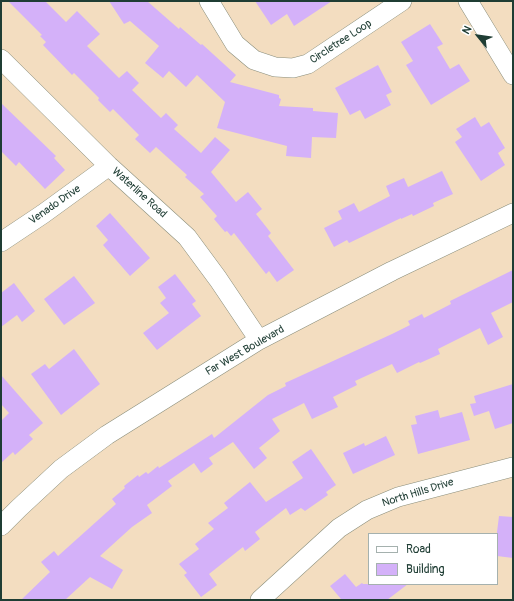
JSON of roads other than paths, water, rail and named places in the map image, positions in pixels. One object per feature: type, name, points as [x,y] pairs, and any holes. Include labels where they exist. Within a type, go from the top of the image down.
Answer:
[{"type":"street","name":"Circletree Loop","points":[[209,1],[236,44],[254,60],[275,67],[293,68],[308,64],[402,1]]},
{"type":"street","points":[[468,1],[513,75]]},
{"type":"street","name":"Waterline Road","points":[[1,59],[109,166],[186,237],[218,279],[259,340]]},
{"type":"street","name":"Venado Drive","points":[[1,242],[43,214],[109,166]]},
{"type":"street","name":"Far West Boulevard","points":[[1,526],[62,470],[107,435],[259,340],[392,271],[513,213]]},
{"type":"street","name":"North Hills Drive","points":[[260,600],[339,528],[367,510],[398,497],[513,467]]}]
